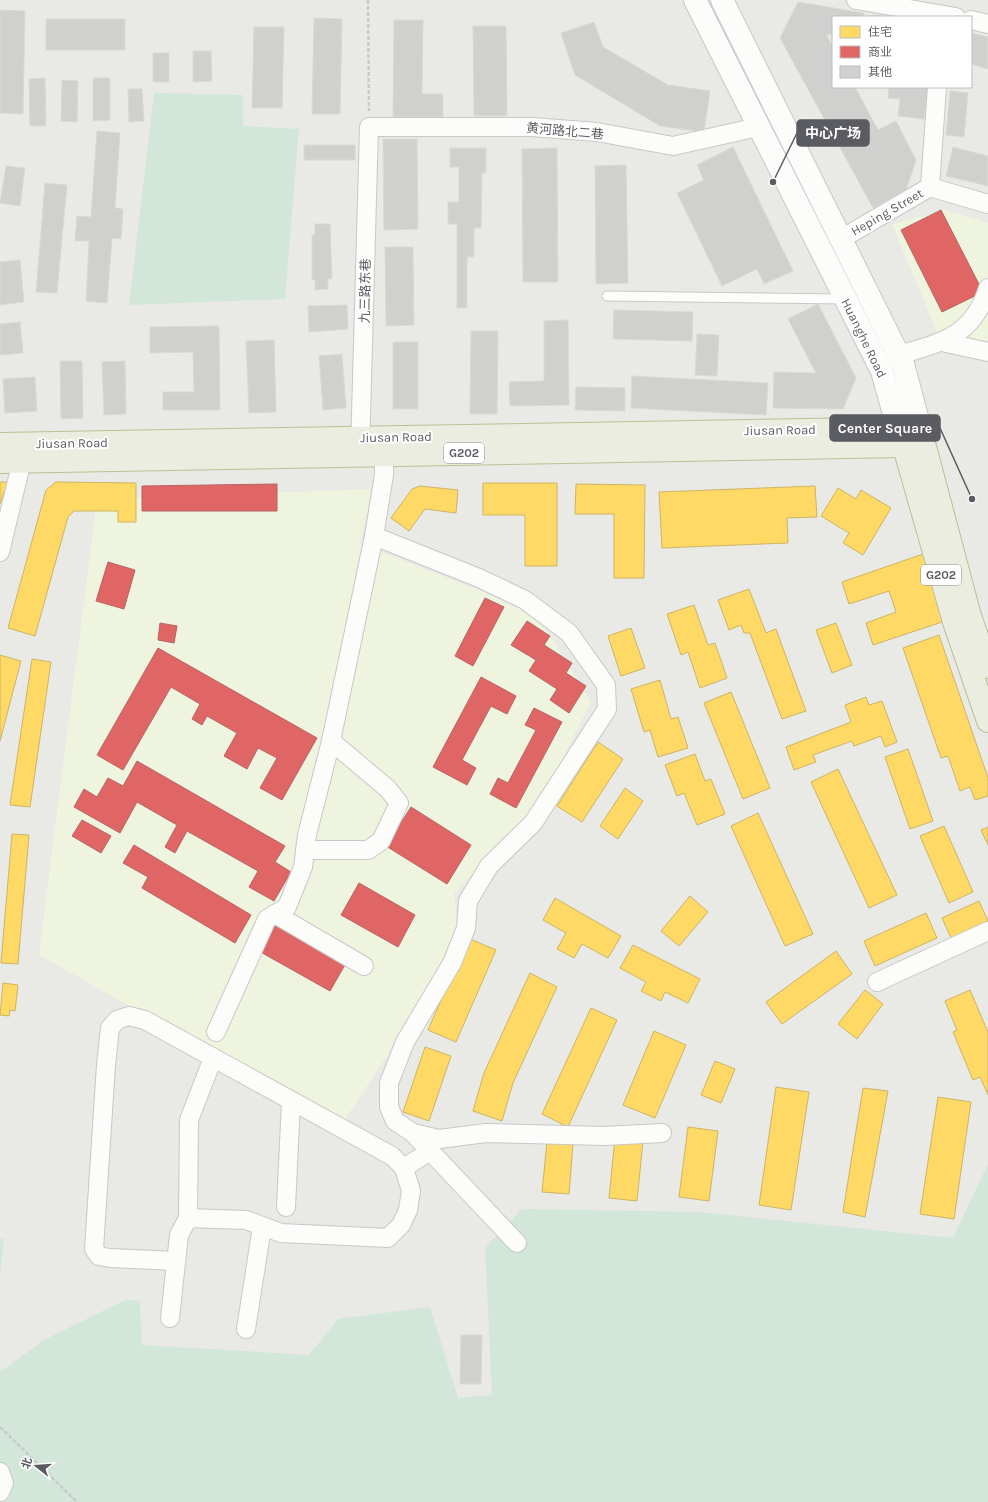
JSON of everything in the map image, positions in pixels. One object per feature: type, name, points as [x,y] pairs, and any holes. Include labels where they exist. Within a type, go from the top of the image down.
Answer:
[{"type":"highway","name":"Jiusan Road","points":[[0,444],[24,452],[384,446],[901,437],[920,428]]},
{"type":"highway","name":"Huanghe Road","points":[[920,428],[970,616],[984,641],[988,667]]},
{"type":"highway","name":"Huanghe Road","points":[[901,437],[954,622],[988,721]]},
{"type":"highway","name":"Jiusan Road","points":[[0,462],[24,452]]},
{"type":"main road","name":"Huanghe Road","points":[[695,0],[882,371],[901,437]]},
{"type":"main road","name":"Huanghe Road","points":[[722,0],[899,355],[903,364],[920,428]]},
{"type":"street","points":[[856,0],[944,12]]},
{"type":"street","points":[[972,20],[988,24]]},
{"type":"street","name":"Heping Street","points":[[841,239],[930,187],[937,88]]},
{"type":"street","name":"黄河路北二巷","points":[[369,127],[532,127],[597,132],[673,146],[758,127]]},
{"type":"street","name":"九三路东巷","points":[[360,446],[369,127]]},
{"type":"street","points":[[930,187],[988,204]]},
{"type":"street","points":[[899,355],[942,342],[961,330],[977,314],[988,288]]},
{"type":"street","points":[[942,342],[988,352]]},
{"type":"street","points":[[216,1032],[267,919],[287,907],[303,867],[307,835],[331,740],[374,536],[384,475],[384,446]]},
{"type":"street","points":[[0,552],[24,452]]},
{"type":"street","points":[[374,536],[479,578],[525,600],[569,632],[606,685],[608,709],[533,823],[489,866],[468,901],[466,928],[452,963],[405,1042],[389,1083],[389,1106],[395,1121],[413,1134],[517,1243]]},
{"type":"street","points":[[305,850],[368,850],[382,841],[399,803],[388,789],[331,740]]},
{"type":"street","points":[[275,914],[364,966]]},
{"type":"street","points":[[877,982],[988,931]]},
{"type":"street","points":[[176,1261],[110,1258],[99,1256],[94,1249],[106,1065],[110,1028],[117,1020],[129,1016],[145,1020],[392,1156],[404,1168],[410,1191],[408,1210],[401,1225],[388,1238],[281,1232],[262,1227],[246,1220],[188,1218]]},
{"type":"street","points":[[170,1318],[179,1235],[188,1218],[188,1120],[213,1058]]},
{"type":"street","points":[[286,1207],[291,1101]]},
{"type":"street","points":[[413,1134],[439,1139],[486,1133],[604,1136],[662,1133]]},
{"type":"street","points":[[404,1168],[430,1151]]},
{"type":"street","points":[[246,1328],[262,1227]]},
{"type":"street","points":[[0,1472],[4,1483],[0,1492]]},
{"type":"lane","points":[[607,296],[845,298]]},
{"type":"path","points":[[368,0],[369,127]]},
{"type":"path","points":[[0,1427],[77,1502]]},
{"type":"shaded area","points":[[154,93],[243,95],[243,126],[299,129],[285,299],[129,305]]},
{"type":"shaded area","points":[[947,210],[988,223],[988,349],[939,337],[892,224]]},
{"type":"shaded area","points":[[372,489],[360,544],[535,612],[591,702],[541,801],[454,894],[460,946],[341,1125],[39,955],[97,499]]},
{"type":"shaded area","points":[[988,1164],[988,1502],[0,1502],[0,1372],[44,1340],[125,1300],[140,1301],[142,1345],[309,1355],[338,1319],[430,1307],[458,1398],[492,1395],[485,1248],[522,1209],[698,1212],[953,1238]]},
{"type":"shaded area","points":[[0,1239],[4,1239],[0,1278]]},
{"type":"building: 住宅","points":[[0,482],[8,482],[0,504]]},
{"type":"building: 住宅","points":[[56,482],[136,483],[136,522],[118,522],[118,511],[74,511],[68,517],[35,636],[8,628],[46,490]]},
{"type":"building: 住宅","points":[[483,483],[557,483],[557,566],[525,566],[525,515],[483,515]]},
{"type":"building: 住宅","points":[[576,484],[645,485],[644,578],[614,578],[614,514],[575,514]]},
{"type":"building: 住宅","points":[[420,486],[458,490],[456,513],[425,509],[409,531],[391,518],[412,489]]},
{"type":"building: 住宅","points":[[815,486],[817,517],[787,518],[788,543],[662,548],[659,492]]},
{"type":"building: 住宅","points":[[838,488],[856,499],[861,490],[891,508],[863,555],[843,543],[849,533],[821,516]]},
{"type":"building: 住宅","points":[[926,553],[948,620],[873,645],[866,623],[896,612],[889,591],[849,604],[842,582]]},
{"type":"building: 住宅","points":[[749,589],[766,633],[776,629],[806,711],[782,719],[750,633],[744,633],[741,625],[729,630],[718,600]]},
{"type":"building: 住宅","points":[[694,605],[708,645],[715,643],[727,678],[700,688],[688,652],[681,655],[667,614]]},
{"type":"building: 住宅","points":[[836,623],[852,665],[832,673],[816,630]]},
{"type":"building: 住宅","points":[[631,628],[645,668],[621,676],[608,636]]},
{"type":"building: 住宅","points":[[939,635],[988,778],[988,796],[975,800],[970,787],[960,791],[948,756],[941,758],[903,648]]},
{"type":"building: 住宅","points":[[0,655],[21,661],[0,741]]},
{"type":"building: 住宅","points":[[32,659],[51,662],[30,807],[10,805]]},
{"type":"building: 住宅","points":[[660,680],[671,719],[678,717],[688,748],[658,757],[650,730],[644,732],[631,689]]},
{"type":"building: 住宅","points":[[731,692],[770,788],[743,799],[704,703]]},
{"type":"building: 住宅","points":[[866,697],[869,705],[882,701],[897,742],[885,747],[881,736],[854,746],[852,741],[813,755],[816,762],[794,770],[786,747],[851,722],[845,705]]},
{"type":"building: 住宅","points":[[598,742],[623,759],[582,822],[557,806]]},
{"type":"building: 住宅","points":[[908,749],[933,821],[910,829],[885,757]]},
{"type":"building: 住宅","points":[[695,754],[705,781],[711,779],[725,814],[697,825],[684,793],[677,796],[665,765]]},
{"type":"building: 住宅","points":[[838,769],[897,895],[869,908],[811,782]]},
{"type":"building: 住宅","points":[[625,788],[643,801],[618,839],[600,826]]},
{"type":"building: 住宅","points":[[758,813],[813,934],[785,946],[731,826]]},
{"type":"building: 住宅","points":[[944,826],[973,892],[949,903],[920,836]]},
{"type":"building: 住宅","points":[[988,827],[988,845],[981,830]]},
{"type":"building: 住宅","points":[[12,834],[29,835],[18,964],[1,963]]},
{"type":"building: 住宅","points":[[690,896],[708,912],[679,946],[661,931]]},
{"type":"building: 住宅","points":[[555,898],[621,936],[608,958],[582,944],[574,958],[557,949],[566,933],[543,920]]},
{"type":"building: 住宅","points":[[979,901],[988,921],[988,926],[953,942],[942,918]]},
{"type":"building: 住宅","points":[[926,913],[937,938],[875,966],[864,941]]},
{"type":"building: 住宅","points":[[468,938],[496,950],[456,1042],[428,1030]]},
{"type":"building: 住宅","points":[[633,945],[700,979],[688,1003],[665,992],[661,1001],[641,991],[646,982],[620,968]]},
{"type":"building: 住宅","points":[[836,951],[852,974],[782,1024],[766,1002]]},
{"type":"building: 住宅","points":[[530,973],[557,987],[513,1083],[502,1121],[473,1111],[484,1073]]},
{"type":"building: 住宅","points":[[3,983],[18,985],[15,1011],[10,1010],[9,1016],[0,1015]]},
{"type":"building: 住宅","points":[[865,990],[883,1004],[857,1039],[838,1024]]},
{"type":"building: 住宅","points":[[970,990],[988,1032],[988,1095],[980,1077],[973,1080],[953,1032],[957,1030],[945,1001]]},
{"type":"building: 住宅","points":[[591,1008],[617,1020],[568,1127],[542,1114]]},
{"type":"building: 住宅","points":[[654,1031],[686,1045],[655,1118],[623,1105]]},
{"type":"building: 住宅","points":[[425,1047],[451,1056],[429,1121],[403,1112]]},
{"type":"building: 住宅","points":[[715,1061],[735,1069],[721,1103],[701,1095]]},
{"type":"building: 住宅","points":[[776,1087],[809,1092],[791,1210],[759,1205]]},
{"type":"building: 住宅","points":[[863,1088],[888,1091],[865,1217],[843,1212]]},
{"type":"building: 住宅","points":[[938,1097],[971,1102],[954,1219],[920,1214]]},
{"type":"building: 住宅","points":[[688,1127],[718,1131],[709,1201],[679,1197]]},
{"type":"building: 住宅","points":[[615,1138],[643,1141],[637,1201],[609,1198]]},
{"type":"building: 住宅","points":[[547,1142],[573,1144],[569,1194],[542,1192]]},
{"type":"building: 商业","points":[[941,210],[983,292],[942,312],[901,230]]},
{"type":"building: 商业","points":[[277,484],[277,511],[142,511],[142,486]]},
{"type":"building: 商业","points":[[108,562],[135,570],[124,609],[96,601]]},
{"type":"building: 商业","points":[[485,598],[504,607],[473,666],[455,656]]},
{"type":"building: 商业","points":[[527,621],[550,636],[544,645],[572,663],[566,673],[586,686],[569,713],[550,700],[557,689],[529,671],[536,660],[511,645]]},
{"type":"building: 商业","points":[[160,623],[177,626],[174,643],[158,640]]},
{"type":"building: 商业","points":[[158,648],[317,738],[282,800],[260,788],[277,758],[258,748],[247,769],[224,756],[237,733],[207,716],[202,725],[192,719],[200,704],[171,687],[123,770],[97,755]]},
{"type":"building: 商业","points":[[481,677],[516,696],[507,714],[491,706],[462,760],[476,768],[467,785],[433,767]]},
{"type":"building: 商业","points":[[534,708],[562,722],[516,808],[490,794],[498,778],[508,783],[536,730],[525,725]]},
{"type":"building: 商业","points":[[137,761],[285,846],[275,862],[291,872],[274,901],[249,887],[258,871],[187,831],[175,853],[165,847],[177,825],[137,802],[120,833],[74,807],[84,789],[97,797],[108,778],[123,786]]},
{"type":"building: 商业","points":[[411,807],[471,845],[447,884],[386,846]]},
{"type":"building: 商业","points":[[82,820],[111,836],[101,853],[72,836]]},
{"type":"building: 商业","points":[[134,845],[251,915],[235,943],[142,888],[148,877],[123,863]]},
{"type":"building: 商业","points":[[359,883],[415,915],[398,947],[341,915]]},
{"type":"building: 商业","points":[[273,922],[346,963],[330,991],[257,950]]},
{"type":"building: 其他","points":[[798,2],[864,13],[863,16],[832,16],[832,35],[826,34],[832,45],[832,88],[856,88],[878,130],[896,121],[916,160],[906,190],[873,208],[780,38]]},
{"type":"building: 其他","points":[[0,10],[25,11],[23,114],[0,113]]},
{"type":"building: 其他","points":[[314,18],[342,19],[340,114],[312,114]]},
{"type":"building: 其他","points":[[46,19],[125,19],[125,50],[46,50]]},
{"type":"building: 其他","points":[[394,20],[423,20],[422,94],[443,94],[443,117],[393,117]]},
{"type":"building: 其他","points":[[594,22],[603,47],[668,85],[710,91],[704,132],[660,126],[575,75],[561,33]]},
{"type":"building: 其他","points":[[473,26],[506,26],[507,116],[474,116]]},
{"type":"building: 其他","points":[[254,27],[284,27],[282,108],[252,108]]},
{"type":"building: 其他","points":[[972,33],[988,37],[988,69],[972,64]]},
{"type":"building: 其他","points":[[193,51],[211,51],[212,81],[193,82]]},
{"type":"building: 其他","points":[[153,53],[169,53],[169,82],[153,82]]},
{"type":"building: 其他","points":[[45,78],[46,126],[30,126],[29,79]]},
{"type":"building: 其他","points":[[93,78],[110,78],[110,120],[93,121]]},
{"type":"building: 其他","points":[[62,80],[78,81],[77,122],[61,121]]},
{"type":"building: 其他","points":[[889,88],[928,88],[924,119],[898,116],[900,99],[888,98]]},
{"type":"building: 其他","points":[[128,89],[142,89],[144,121],[129,122]]},
{"type":"building: 其他","points":[[950,91],[968,93],[964,137],[946,135]]},
{"type":"building: 其他","points":[[97,131],[120,133],[115,208],[123,209],[121,239],[112,238],[107,303],[86,301],[89,241],[75,241],[77,216],[91,217]]},
{"type":"building: 其他","points":[[383,139],[417,139],[418,229],[384,230]]},
{"type":"building: 其他","points":[[304,145],[355,145],[355,160],[304,160]]},
{"type":"building: 其他","points":[[733,147],[793,271],[764,284],[757,269],[722,286],[677,193],[704,180],[697,165]]},
{"type":"building: 其他","points":[[953,147],[988,156],[988,186],[946,176]]},
{"type":"building: 其他","points":[[450,148],[486,148],[486,173],[482,173],[481,228],[474,228],[474,257],[467,257],[467,308],[457,308],[457,224],[448,224],[448,202],[459,202],[459,167],[450,167]]},
{"type":"building: 其他","points":[[557,148],[558,282],[523,282],[522,149]]},
{"type":"building: 其他","points":[[626,165],[628,283],[596,284],[595,166]]},
{"type":"building: 其他","points":[[6,166],[25,168],[20,206],[0,203]]},
{"type":"building: 其他","points":[[45,183],[67,185],[57,293],[36,292]]},
{"type":"building: 其他","points":[[315,224],[330,224],[332,278],[328,279],[328,289],[315,290],[315,280],[312,280],[312,235],[315,235]]},
{"type":"building: 其他","points":[[385,247],[413,247],[414,325],[386,326]]},
{"type":"building: 其他","points":[[20,260],[24,302],[0,305],[0,262]]},
{"type":"building: 其他","points":[[818,304],[856,378],[843,409],[773,408],[774,372],[816,373],[788,319]]},
{"type":"building: 其他","points":[[347,305],[348,329],[309,332],[308,306]]},
{"type":"building: 其他","points":[[614,310],[693,312],[692,341],[613,339]]},
{"type":"building: 其他","points":[[568,320],[569,405],[510,406],[509,382],[544,381],[544,321]]},
{"type":"building: 其他","points":[[20,322],[23,353],[0,355],[0,324]]},
{"type":"building: 其他","points":[[219,326],[220,410],[163,410],[163,392],[194,392],[193,352],[150,353],[150,327]]},
{"type":"building: 其他","points":[[471,331],[498,331],[497,414],[470,414]]},
{"type":"building: 其他","points":[[697,334],[719,335],[717,376],[695,375]]},
{"type":"building: 其他","points":[[274,340],[276,412],[249,413],[246,341]]},
{"type":"building: 其他","points":[[393,342],[418,342],[418,409],[393,409]]},
{"type":"building: 其他","points":[[342,354],[346,408],[323,410],[319,356]]},
{"type":"building: 其他","points":[[60,361],[82,361],[83,418],[61,419]]},
{"type":"building: 其他","points":[[125,361],[126,414],[104,415],[102,362]]},
{"type":"building: 其他","points":[[632,376],[768,383],[766,415],[631,408]]},
{"type":"building: 其他","points":[[35,377],[37,411],[5,413],[3,379]]},
{"type":"building: 其他","points":[[576,387],[625,388],[625,411],[575,410]]},
{"type":"building: 其他","points":[[461,1335],[482,1335],[481,1384],[460,1384]]},
{"type":"place","name":"中心广场","points":[[773,182]]},
{"type":"place","name":"Center Square","points":[[972,499]]}]
